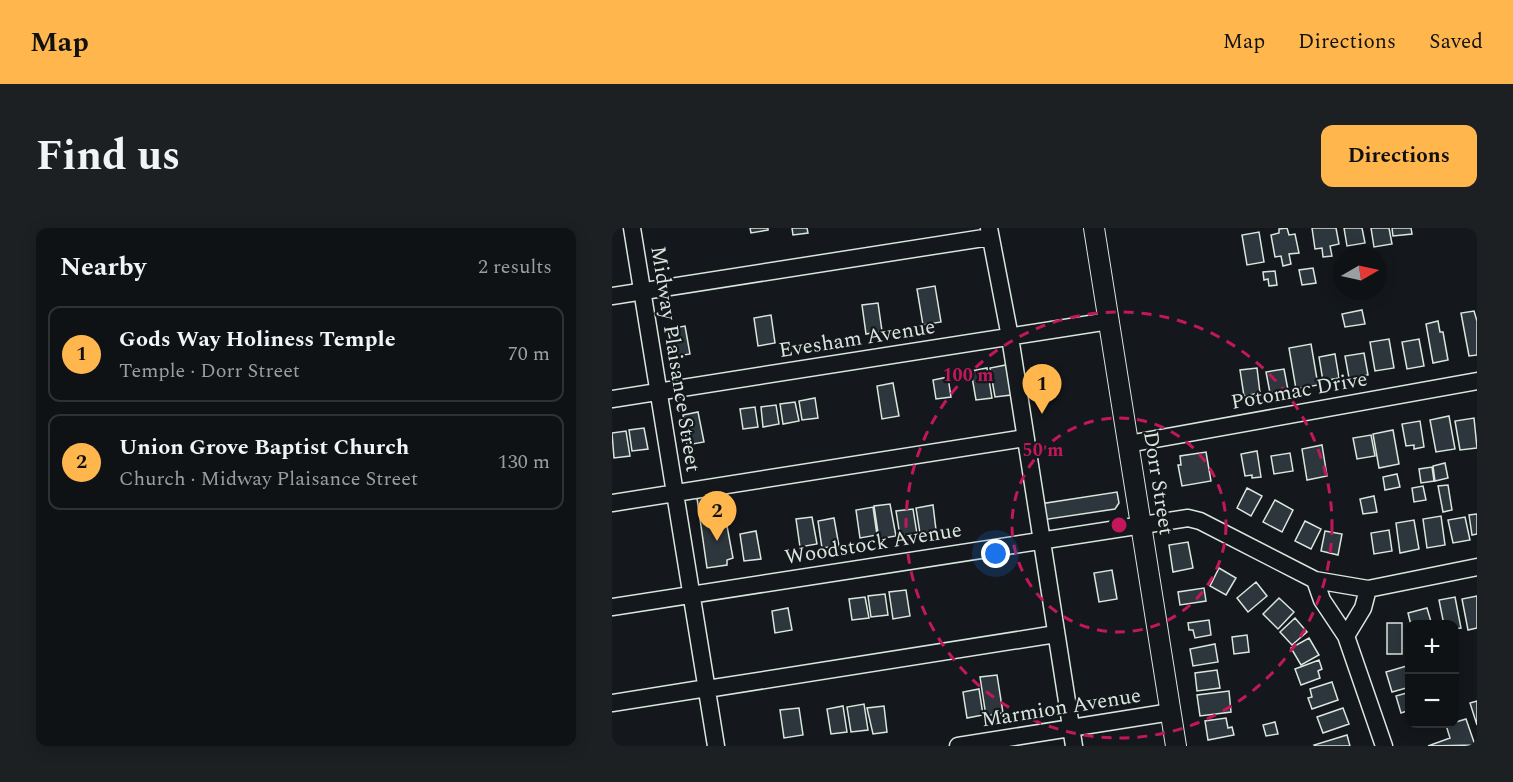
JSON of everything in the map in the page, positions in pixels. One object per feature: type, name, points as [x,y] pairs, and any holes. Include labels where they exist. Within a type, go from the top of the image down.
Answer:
[{"type":"main road","name":"Dorr Street","points":[[1094,228],[1176,746]]},
{"type":"street","name":"Midway Plaisance Street","points":[[632,228],[716,746]]},
{"type":"street","points":[[612,296],[989,233],[1010,337],[1074,746]]},
{"type":"street","name":"Evesham Avenue","points":[[612,399],[1109,321]]},
{"type":"street","name":"Potomac Drive","points":[[1128,444],[1477,381]]},
{"type":"street","points":[[612,503],[1025,438]]},
{"type":"street","name":"Woodstock Avenue","points":[[612,607],[1188,518],[1200,521],[1316,580],[1368,589]]},
{"type":"street","points":[[1346,636],[1363,608],[1368,589],[1477,567]]},
{"type":"street","points":[[1316,580],[1322,600],[1346,636],[1384,746]]},
{"type":"street","points":[[612,703],[1056,634]]},
{"type":"street","name":"Marmion Avenue","points":[[958,746],[1171,712]]},
{"type":"building","points":[[750,228],[768,228],[768,230],[751,233]]},
{"type":"building","points":[[792,228],[807,228],[808,233],[793,235]]},
{"type":"building","points":[[1287,228],[1289,235],[1295,234],[1299,253],[1289,254],[1291,264],[1283,266],[1281,256],[1275,257],[1271,235],[1279,233],[1279,229]]},
{"type":"building","points":[[1312,228],[1336,228],[1339,244],[1330,246],[1332,256],[1323,257],[1322,248],[1315,249]]},
{"type":"building","points":[[1344,228],[1362,228],[1365,243],[1347,246]]},
{"type":"building","points":[[1371,228],[1389,228],[1392,244],[1374,246]]},
{"type":"building","points":[[1392,228],[1411,228],[1412,234],[1393,236]]},
{"type":"building","points":[[1259,232],[1264,262],[1247,265],[1242,235]]},
{"type":"building","points":[[1313,268],[1316,283],[1302,285],[1299,270]]},
{"type":"building","points":[[1275,271],[1277,285],[1269,286],[1268,279],[1264,280],[1263,272]]},
{"type":"building","points":[[935,286],[941,322],[923,325],[917,289]]},
{"type":"building","points":[[878,303],[882,331],[866,334],[862,305]]},
{"type":"building","points":[[1362,310],[1365,324],[1345,327],[1342,314]]},
{"type":"building","points":[[1474,311],[1477,321],[1477,355],[1469,356],[1461,313]]},
{"type":"building","points":[[771,315],[775,343],[758,346],[754,318]]},
{"type":"building","points":[[1438,321],[1440,332],[1443,332],[1448,360],[1433,363],[1426,324]]},
{"type":"building","points":[[685,326],[690,354],[673,357],[668,329]]},
{"type":"building","points":[[1389,339],[1394,368],[1375,371],[1370,342]]},
{"type":"building","points":[[1419,339],[1424,366],[1407,369],[1402,342]]},
{"type":"building","points":[[1311,344],[1318,385],[1296,389],[1289,348]]},
{"type":"building","points":[[1364,353],[1368,375],[1349,378],[1345,356]]},
{"type":"building","points":[[1335,354],[1339,378],[1323,381],[1319,357]]},
{"type":"building","points":[[1006,365],[1011,395],[995,397],[990,368]]},
{"type":"building","points":[[987,368],[992,398],[976,400],[971,371]]},
{"type":"building","points":[[1257,368],[1260,393],[1244,396],[1240,370]]},
{"type":"building","points":[[1284,369],[1288,390],[1270,393],[1266,372]]},
{"type":"building","points":[[948,377],[951,397],[936,399],[933,380]]},
{"type":"building","points":[[893,383],[899,416],[882,419],[877,386]]},
{"type":"building","points":[[815,398],[818,418],[802,420],[799,401]]},
{"type":"building","points":[[795,402],[799,421],[783,424],[780,404]]},
{"type":"building","points":[[776,405],[779,424],[763,427],[761,407]]},
{"type":"building","points":[[755,407],[758,427],[743,429],[740,409]]},
{"type":"building","points":[[698,412],[704,442],[687,445],[683,415]]},
{"type":"building","points":[[1449,416],[1455,449],[1436,452],[1430,420]]},
{"type":"building","points":[[1474,418],[1477,448],[1460,450],[1455,421]]},
{"type":"building","points":[[1420,421],[1424,447],[1414,449],[1414,445],[1406,446],[1402,424]]},
{"type":"building","points":[[644,428],[648,449],[632,451],[629,430]]},
{"type":"building","points":[[1393,430],[1399,464],[1379,468],[1373,434]]},
{"type":"building","points":[[626,431],[630,456],[614,458],[612,433]]},
{"type":"building","points":[[1371,435],[1375,456],[1357,459],[1353,438]]},
{"type":"building","points":[[1322,445],[1327,476],[1307,480],[1302,449]]},
{"type":"building","points":[[1257,451],[1261,477],[1245,476],[1241,454]]},
{"type":"building","points":[[1206,452],[1211,481],[1182,486],[1178,465],[1181,465],[1180,456]]},
{"type":"building","points":[[1290,453],[1293,471],[1274,474],[1271,456]]},
{"type":"building","points":[[1445,463],[1448,478],[1435,481],[1433,466]]},
{"type":"building","points":[[1432,467],[1434,481],[1421,483],[1419,469]]},
{"type":"building","points":[[1397,474],[1400,487],[1385,490],[1383,477]]},
{"type":"building","points":[[1448,485],[1452,510],[1443,512],[1438,486]]},
{"type":"building","points":[[1423,486],[1426,500],[1414,502],[1412,488]]},
{"type":"building","points":[[1247,488],[1262,496],[1251,516],[1237,508]]},
{"type":"building","points":[[1117,492],[1119,503],[1115,509],[1042,520],[1040,504]]},
{"type":"building","points":[[721,494],[733,558],[727,560],[727,565],[707,568],[697,498]]},
{"type":"building","points":[[1374,496],[1377,512],[1363,514],[1360,499]]},
{"type":"building","points":[[1275,500],[1293,510],[1282,532],[1263,522]]},
{"type":"building","points":[[890,504],[896,536],[879,539],[874,506]]},
{"type":"building","points":[[933,505],[936,530],[920,533],[916,508]]},
{"type":"building","points":[[873,507],[877,535],[860,538],[856,510]]},
{"type":"building","points":[[913,509],[917,534],[900,536],[896,511]]},
{"type":"building","points":[[1477,514],[1477,534],[1472,535],[1469,515]]},
{"type":"building","points":[[1441,516],[1445,545],[1427,548],[1423,519]]},
{"type":"building","points":[[812,517],[817,544],[800,547],[796,519]]},
{"type":"building","points":[[1465,517],[1470,540],[1453,543],[1448,520]]},
{"type":"building","points":[[834,518],[839,546],[822,548],[818,521]]},
{"type":"building","points":[[1414,520],[1419,549],[1400,553],[1396,523]]},
{"type":"building","points":[[1305,521],[1321,529],[1311,549],[1295,541]]},
{"type":"building","points":[[1389,530],[1392,551],[1374,554],[1371,533]]},
{"type":"building","points":[[756,531],[761,559],[744,561],[740,534]]},
{"type":"building","points":[[1325,531],[1342,534],[1338,555],[1321,551]]},
{"type":"building","points":[[1188,542],[1193,568],[1173,572],[1169,545]]},
{"type":"building","points":[[1219,568],[1236,578],[1226,595],[1210,586]]},
{"type":"building","points":[[1112,570],[1117,599],[1099,602],[1094,573]]},
{"type":"building","points":[[1256,582],[1267,596],[1248,612],[1237,598]]},
{"type":"building","points":[[1204,588],[1206,601],[1180,605],[1178,592]]},
{"type":"building","points":[[906,590],[910,616],[893,619],[889,592]]},
{"type":"building","points":[[885,594],[888,615],[871,617],[868,596]]},
{"type":"building","points":[[1477,596],[1477,628],[1468,630],[1462,599]]},
{"type":"building","points":[[865,597],[869,618],[852,620],[849,599]]},
{"type":"building","points":[[1455,597],[1461,628],[1459,628],[1459,620],[1443,620],[1439,600]]},
{"type":"building","points":[[1279,598],[1294,612],[1278,629],[1263,614]]},
{"type":"building","points":[[788,608],[792,630],[775,633],[772,611]]},
{"type":"building","points":[[1427,608],[1431,620],[1410,620],[1408,613]]},
{"type":"building","points":[[1295,618],[1307,632],[1292,645],[1280,632]]},
{"type":"building","points":[[1209,620],[1211,635],[1195,638],[1193,630],[1189,630],[1188,623]]},
{"type":"building","points":[[1387,623],[1402,623],[1402,654],[1387,654]]},
{"type":"building","points":[[1247,635],[1249,652],[1234,654],[1232,637]]},
{"type":"building","points":[[1309,638],[1319,655],[1301,665],[1291,648]]},
{"type":"building","points":[[1215,644],[1218,662],[1193,666],[1190,649]]},
{"type":"building","points":[[1319,660],[1322,669],[1318,671],[1320,678],[1301,685],[1295,669]]},
{"type":"building","points":[[1405,666],[1405,688],[1392,692],[1386,672]]},
{"type":"building","points":[[1217,670],[1220,688],[1197,691],[1195,673]]},
{"type":"building","points":[[997,675],[1003,713],[986,716],[980,677]]},
{"type":"building","points":[[1332,682],[1338,700],[1312,709],[1308,698],[1312,697],[1310,689]]},
{"type":"building","points":[[979,689],[983,715],[967,718],[963,692]]},
{"type":"building","points":[[1229,691],[1231,712],[1200,716],[1197,695]]},
{"type":"building","points":[[1405,693],[1405,712],[1401,713],[1396,696]]},
{"type":"building","points":[[1477,701],[1477,725],[1470,703]]},
{"type":"building","points":[[864,704],[868,730],[851,732],[847,707]]},
{"type":"building","points":[[843,706],[847,732],[831,734],[827,709]]},
{"type":"building","points":[[884,706],[887,732],[873,734],[867,708]]},
{"type":"building","points":[[799,708],[803,735],[784,738],[780,710]]},
{"type":"building","points":[[1343,708],[1349,724],[1323,733],[1317,717]]},
{"type":"building","points":[[1226,718],[1228,728],[1232,727],[1234,735],[1208,740],[1205,721]]},
{"type":"building","points":[[1466,719],[1475,745],[1428,746],[1450,738],[1447,728],[1459,728],[1459,721]]},
{"type":"building","points":[[1275,722],[1278,734],[1266,736],[1263,725]]},
{"type":"building","points":[[1347,735],[1350,746],[1314,745]]},
{"type":"place","name":"Gods Way Holiness Temple","points":[[1042,414]]},
{"type":"place","name":"Union Grove Baptist Church","points":[[717,541]]}]
